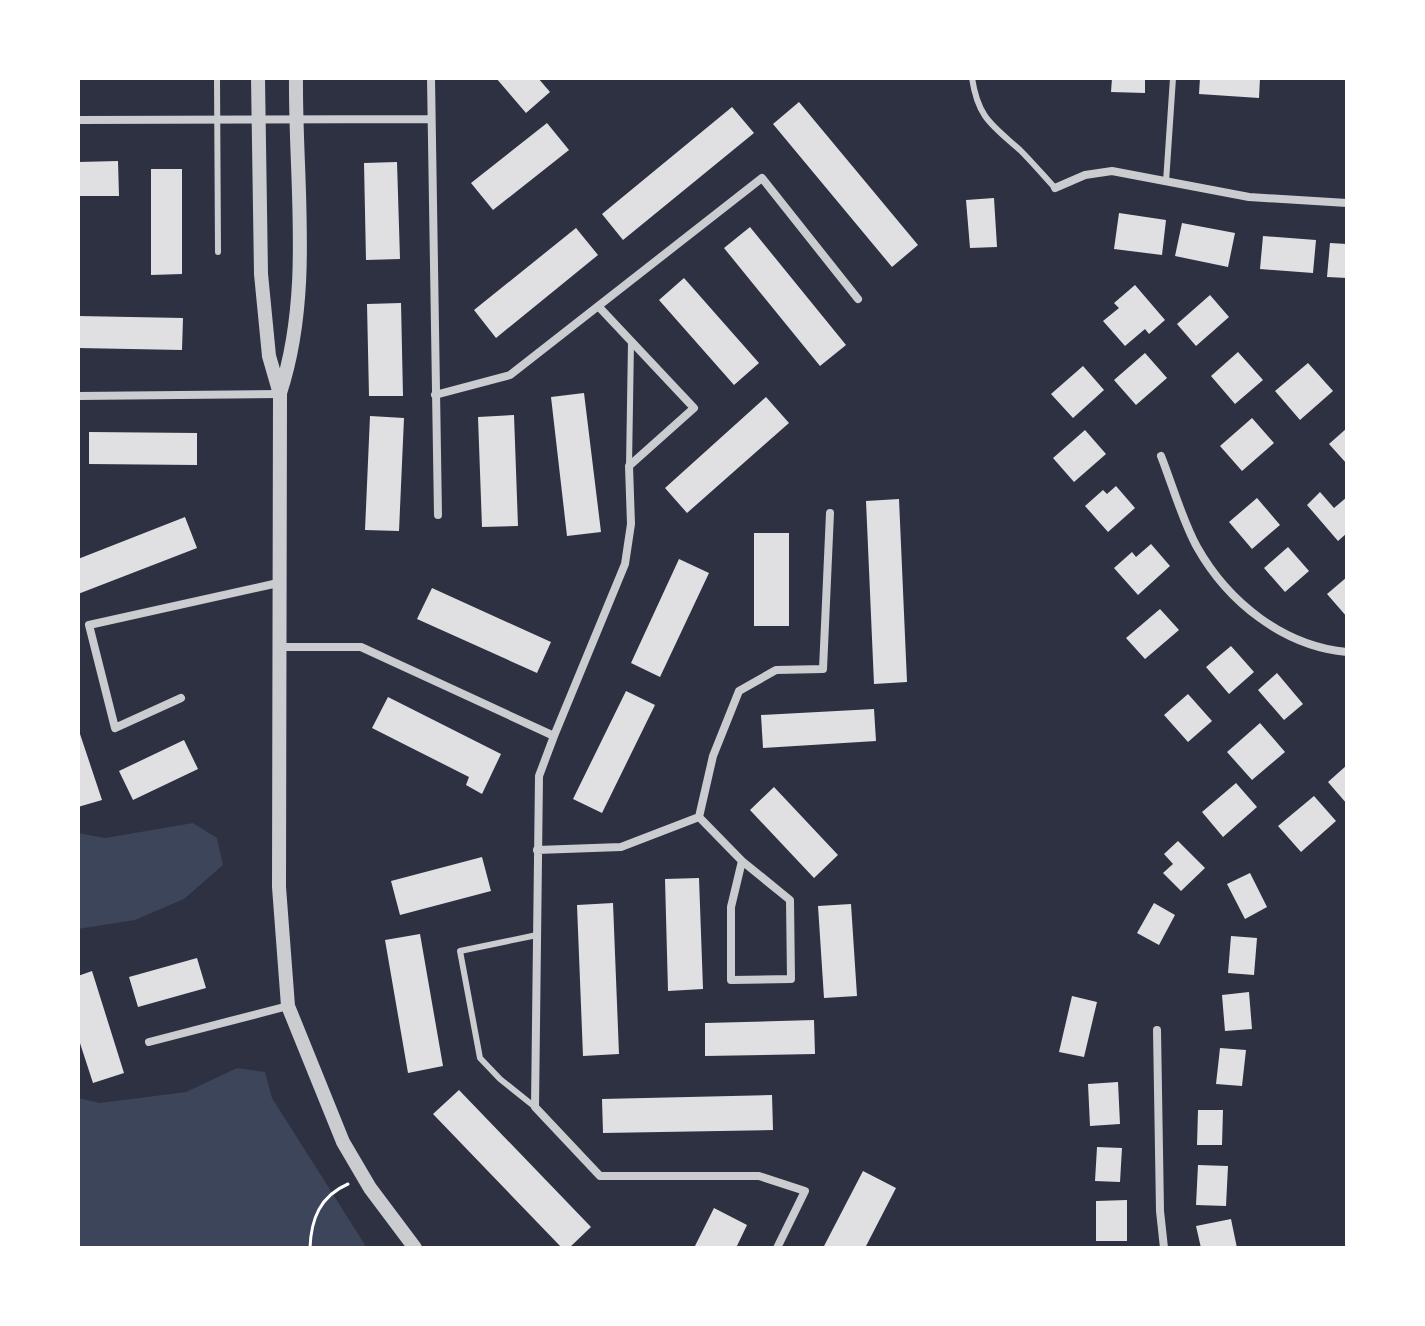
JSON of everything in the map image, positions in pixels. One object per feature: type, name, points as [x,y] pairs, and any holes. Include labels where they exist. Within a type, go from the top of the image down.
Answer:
[{"type":"street","points":[[258,78],[261,274],[269,356],[280,394],[279,887],[288,1006],[343,1142],[363,1178],[415,1248]]},
{"type":"street","points":[[280,394],[290,365],[299,282],[296,78]]},
{"type":"street","points":[[431,78],[438,515]]},
{"type":"street","points":[[78,120],[430,119]]},
{"type":"street","points":[[1055,188],[1085,175],[1112,171],[1249,197],[1347,203]]},
{"type":"street","points":[[435,395],[510,375],[762,178],[858,299]]},
{"type":"street","points":[[599,307],[694,408],[629,466],[631,524],[625,564],[539,776],[535,1107],[600,1176],[759,1176],[805,1191],[777,1248]]},
{"type":"street","points":[[78,396],[280,394]]},
{"type":"street","points":[[1161,456],[1195,546],[1234,599],[1271,625],[1297,638],[1347,652]]},
{"type":"street","points":[[699,817],[713,756],[739,691],[776,670],[823,669],[830,513]]},
{"type":"street","points":[[181,698],[115,728],[89,625],[278,583]]},
{"type":"street","points":[[279,647],[361,647],[554,736]]},
{"type":"street","points":[[537,850],[621,847],[699,817]]},
{"type":"street","points":[[699,817],[742,861],[790,900],[791,979],[731,980],[731,907],[742,861]]},
{"type":"street","points":[[149,1042],[288,1006]]},
{"type":"street","points":[[1157,1030],[1160,1211],[1164,1248]]},
{"type":"lane","points":[[217,78],[218,252]]},
{"type":"lane","points":[[972,78],[977,106],[993,129],[1020,151],[1055,188]]},
{"type":"lane","points":[[1166,182],[1173,78]]},
{"type":"lane","points":[[629,466],[631,341]]},
{"type":"lane","points":[[535,1107],[480,1058],[460,951],[537,935]]},
{"type":"path","points":[[310,1248],[316,1213],[328,1196],[363,1178]]},
{"type":"shaded area","points":[[193,823],[217,838],[223,865],[184,899],[135,920],[78,929],[78,833],[105,838]]},
{"type":"shaded area","points":[[237,1068],[265,1072],[272,1098],[367,1248],[78,1248],[78,1098],[100,1103],[186,1092]]},
{"type":"building","points":[[496,78],[538,78],[550,92],[526,113]]},
{"type":"building","points":[[1112,78],[1145,78],[1145,93],[1111,92]]},
{"type":"building","points":[[1200,78],[1260,78],[1259,98],[1199,94]]},
{"type":"building","points":[[799,102],[918,245],[892,267],[773,124]]},
{"type":"building","points":[[732,107],[754,133],[623,240],[602,214]]},
{"type":"building","points":[[547,123],[569,150],[493,210],[471,183]]},
{"type":"building","points":[[118,161],[119,196],[78,196],[78,162]]},
{"type":"building","points":[[397,162],[400,259],[366,260],[364,163]]},
{"type":"building","points":[[151,169],[182,169],[182,274],[151,275]]},
{"type":"building","points":[[994,198],[997,247],[970,248],[966,200]]},
{"type":"building","points":[[1119,213],[1166,220],[1162,255],[1114,249]]},
{"type":"building","points":[[1182,223],[1235,233],[1228,267],[1175,256]]},
{"type":"building","points":[[750,227],[846,345],[820,366],[724,248]]},
{"type":"building","points":[[576,228],[598,255],[496,338],[474,310]]},
{"type":"building","points":[[1263,236],[1316,240],[1313,273],[1260,269]]},
{"type":"building","points":[[1330,243],[1347,244],[1347,278],[1327,277]]},
{"type":"building","points":[[684,278],[759,363],[734,385],[659,300]]},
{"type":"building","points":[[1135,285],[1165,320],[1149,334],[1145,329],[1125,346],[1103,321],[1119,308],[1114,303]]},
{"type":"building","points":[[1210,295],[1229,317],[1196,346],[1177,324]]},
{"type":"building","points":[[401,303],[403,396],[369,396],[367,304]]},
{"type":"building","points":[[78,316],[183,318],[182,350],[78,348]]},
{"type":"building","points":[[1238,352],[1263,380],[1235,404],[1211,376]]},
{"type":"building","points":[[1145,353],[1167,378],[1136,405],[1114,380]]},
{"type":"building","points":[[1308,363],[1333,391],[1300,420],[1275,391]]},
{"type":"building","points":[[1083,366],[1104,390],[1073,418],[1051,394]]},
{"type":"building","points":[[584,393],[601,532],[567,536],[551,397]]},
{"type":"building","points":[[766,397],[789,423],[687,513],[665,488]]},
{"type":"building","points":[[514,415],[518,526],[482,527],[478,417]]},
{"type":"building","points":[[370,416],[404,418],[399,531],[365,530]]},
{"type":"building","points":[[1252,418],[1274,443],[1242,471],[1220,446]]},
{"type":"building","points":[[1347,428],[1347,464],[1329,444]]},
{"type":"building","points":[[1085,430],[1106,454],[1074,482],[1053,458]]},
{"type":"building","points":[[89,432],[197,433],[197,465],[89,464]]},
{"type":"building","points":[[1116,486],[1135,508],[1108,532],[1085,506],[1103,490],[1107,494]]},
{"type":"building","points":[[1320,492],[1334,508],[1347,497],[1347,533],[1338,541],[1307,505]]},
{"type":"building","points":[[1257,498],[1280,525],[1252,549],[1229,522]]},
{"type":"building","points":[[899,499],[907,682],[874,684],[866,501]]},
{"type":"building","points":[[185,517],[197,548],[78,594],[78,559]]},
{"type":"building","points":[[754,533],[789,533],[789,626],[754,626]]},
{"type":"building","points":[[1151,544],[1170,566],[1138,595],[1114,568],[1132,552],[1136,557]]},
{"type":"building","points":[[1288,547],[1309,571],[1285,592],[1264,568]]},
{"type":"building","points":[[679,559],[709,573],[660,677],[631,663]]},
{"type":"building","points":[[1347,577],[1347,617],[1327,594]]},
{"type":"building","points":[[432,588],[551,642],[537,673],[417,619]]},
{"type":"building","points":[[1160,609],[1179,630],[1145,659],[1126,638]]},
{"type":"building","points":[[1231,646],[1254,672],[1229,694],[1206,667]]},
{"type":"building","points":[[1277,673],[1303,704],[1284,720],[1258,690]]},
{"type":"building","points":[[626,691],[655,705],[602,813],[573,799]]},
{"type":"building","points":[[1188,694],[1212,721],[1188,742],[1164,715]]},
{"type":"building","points":[[388,697],[501,754],[482,794],[466,785],[469,777],[372,728]]},
{"type":"building","points":[[874,709],[876,741],[763,748],[761,715]]},
{"type":"building","points":[[1260,723],[1285,752],[1252,780],[1227,752]]},
{"type":"building","points":[[78,728],[102,800],[78,807]]},
{"type":"building","points":[[184,740],[198,769],[133,800],[119,771]]},
{"type":"building","points":[[1347,765],[1347,804],[1328,782]]},
{"type":"building","points":[[1236,783],[1257,807],[1223,837],[1202,812]]},
{"type":"building","points":[[774,787],[838,855],[814,878],[750,810]]},
{"type":"building","points":[[1314,796],[1336,821],[1301,852],[1278,826]]},
{"type":"building","points":[[1178,841],[1205,868],[1181,891],[1163,873],[1173,864],[1164,854]]},
{"type":"building","points":[[482,857],[491,891],[400,915],[391,881]]},
{"type":"building","points":[[1250,873],[1267,907],[1245,919],[1227,884]]},
{"type":"building","points":[[699,878],[703,989],[668,991],[665,879]]},
{"type":"building","points":[[613,903],[619,1054],[583,1056],[577,905]]},
{"type":"building","points":[[1154,903],[1175,915],[1159,945],[1137,933]]},
{"type":"building","points":[[851,904],[857,996],[824,998],[818,906]]},
{"type":"building","points":[[420,934],[443,1066],[408,1073],[385,940]]},
{"type":"building","points":[[1231,936],[1257,938],[1254,975],[1228,973]]},
{"type":"building","points":[[197,958],[206,988],[138,1007],[129,977]]},
{"type":"building","points":[[92,971],[124,1073],[93,1083],[78,1037],[78,976]]},
{"type":"building","points":[[1249,992],[1252,1029],[1225,1031],[1222,995]]},
{"type":"building","points":[[1072,996],[1097,1002],[1084,1057],[1059,1052]]},
{"type":"building","points":[[814,1020],[815,1054],[705,1056],[705,1023]]},
{"type":"building","points":[[1220,1048],[1246,1050],[1242,1086],[1216,1084]]},
{"type":"building","points":[[1118,1082],[1120,1124],[1090,1126],[1088,1084]]},
{"type":"building","points":[[459,1090],[591,1227],[569,1248],[562,1248],[433,1114]]},
{"type":"building","points":[[772,1095],[773,1130],[603,1133],[602,1099]]},
{"type":"building","points":[[1198,1110],[1223,1110],[1222,1145],[1197,1145]]},
{"type":"building","points":[[1097,1147],[1122,1148],[1120,1182],[1095,1181]]},
{"type":"building","points":[[1198,1165],[1228,1166],[1226,1206],[1196,1205]]},
{"type":"building","points":[[863,1171],[896,1188],[865,1248],[823,1248]]},
{"type":"building","points":[[1127,1200],[1127,1241],[1096,1241],[1096,1201]]},
{"type":"building","points":[[714,1208],[747,1225],[736,1248],[694,1248]]},
{"type":"building","points":[[1231,1219],[1237,1248],[1201,1248],[1196,1226]]}]
